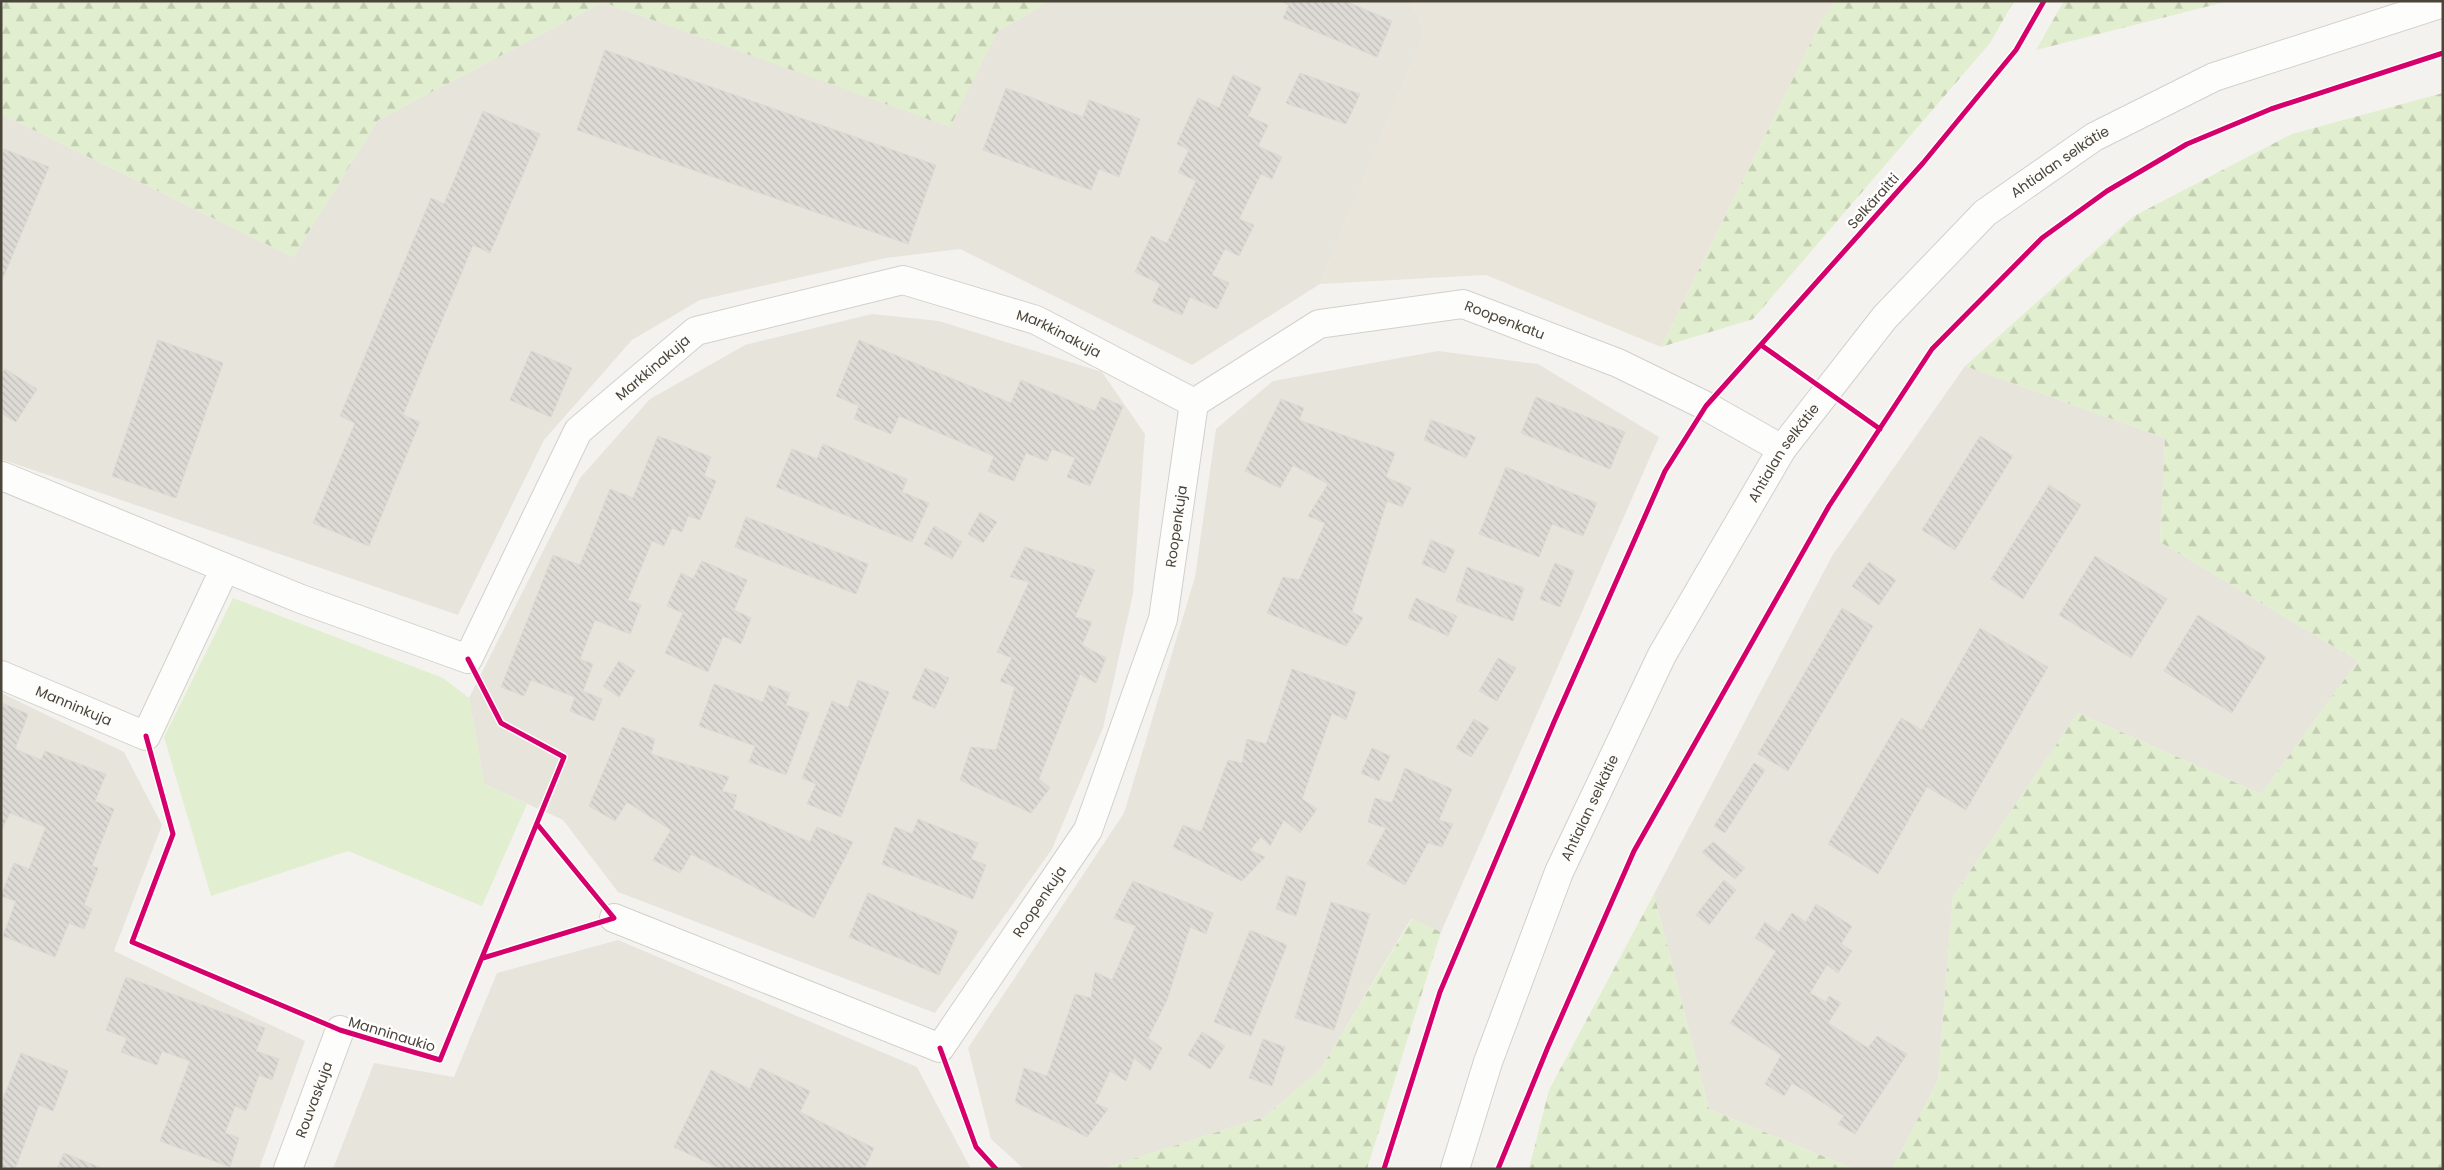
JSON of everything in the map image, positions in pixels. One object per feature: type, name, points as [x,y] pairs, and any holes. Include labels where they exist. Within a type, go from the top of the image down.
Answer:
[{"type":"street","name":"Ahtialan selkätie","points":[[1455,1169],[1488,1062],[1559,872],[1662,655],[1782,449],[1885,317],[1985,213],[2094,137],[2214,77],[2443,3]]},
{"type":"street","name":"Markkinakuja","points":[[225,568],[301,599],[468,659],[578,431],[696,331],[903,280],[1036,320],[1194,403]]},
{"type":"street","name":"Roopenkatu","points":[[1194,403],[1319,324],[1462,304],[1618,362],[1706,406],[1782,449]]},
{"type":"street","name":"Roopenkuja","points":[[614,918],[940,1048],[1088,830],[1163,619],[1194,403]]},
{"type":"street","points":[[1,478],[2,476],[225,568]]},
{"type":"street","name":"Manninkuja","points":[[1,675],[146,736],[225,568]]},
{"type":"street","name":"Rouvaskuja","points":[[288,1169],[340,1030]]},
{"type":"shaded area","points":[[1049,1],[1411,1],[1425,32],[1320,284],[1192,365],[960,249],[886,258],[700,300],[632,340],[544,440],[458,615],[1,459],[1,114],[293,257],[378,120],[603,2],[950,126],[997,32]]},
{"type":"shaded area","points":[[1411,1],[1835,1],[1820,24],[1661,347],[1486,275],[1320,284],[1425,32]]},
{"type":"shaded area","points":[[872,314],[939,321],[1102,372],[1145,434],[1133,594],[1103,728],[1052,849],[935,1013],[618,892],[563,820],[484,784],[469,698],[580,478],[650,399],[745,345]]},
{"type":"shaded area","points":[[1438,351],[1538,364],[1659,437],[1441,932],[1411,919],[1320,1070],[1264,1117],[1102,1169],[1024,1169],[991,1139],[968,1048],[1124,813],[1195,577],[1216,429],[1273,381]]},
{"type":"shaded area","points":[[1965,366],[2165,438],[2160,542],[2358,661],[2261,794],[2078,713],[1953,896],[1938,1080],[1892,1169],[1854,1169],[1709,1109],[1654,894],[1832,556]]},
{"type":"shaded area","points":[[1,693],[124,752],[162,825],[114,951],[305,1041],[259,1169],[1,1169]]},
{"type":"shaded area","points":[[618,940],[917,1067],[971,1169],[333,1169],[374,1063],[454,1077],[497,973]]},
{"type":"green space","points":[[1,1],[1049,1],[997,32],[950,127],[603,2],[378,120],[293,257],[1,114]]},
{"type":"green space","points":[[1835,1],[2014,1],[1990,43],[1753,319],[1661,347],[1820,24]]},
{"type":"green space","points":[[2064,1],[2229,1],[2036,50]]},
{"type":"green space","points":[[2443,93],[2443,1169],[1892,1169],[1938,1080],[1953,896],[2078,713],[2261,794],[2358,661],[2160,542],[2165,438],[1965,366],[2134,216],[2292,134]]},
{"type":"green space","points":[[233,598],[443,678],[469,698],[484,784],[527,804],[482,906],[348,851],[211,896],[164,737]]},
{"type":"green space","points":[[1654,894],[1709,1109],[1854,1169],[1529,1169],[1549,1090]]},
{"type":"green space","points":[[1412,919],[1441,932],[1367,1169],[1102,1169],[1264,1117],[1320,1070]]},
{"type":"building","points":[[1281,1],[1345,1],[1392,21],[1377,57],[1283,18],[1289,5]]},
{"type":"building","points":[[605,50],[936,165],[908,244],[577,130]]},
{"type":"building","points":[[1300,73],[1360,94],[1346,124],[1286,103]]},
{"type":"building","points":[[1233,75],[1261,88],[1248,116],[1268,125],[1258,146],[1282,157],[1272,179],[1261,174],[1239,219],[1254,225],[1239,256],[1225,249],[1212,275],[1229,283],[1217,309],[1190,297],[1182,315],[1152,302],[1160,284],[1135,272],[1151,236],[1167,243],[1196,181],[1178,172],[1189,150],[1177,144],[1198,98],[1219,108]]},
{"type":"building","points":[[1006,88],[1083,117],[1089,100],[1140,119],[1119,177],[1099,169],[1091,190],[983,150]]},
{"type":"building","points":[[483,111],[540,134],[490,253],[473,245],[403,415],[420,422],[369,546],[313,523],[355,423],[340,416],[431,198],[444,204]]},
{"type":"building","points":[[4,149],[49,167],[1,283],[1,155]]},
{"type":"building","points":[[158,340],[223,363],[176,498],[112,476]]},
{"type":"building","points":[[859,340],[1011,403],[1021,380],[1095,411],[1101,397],[1123,406],[1090,486],[1067,477],[1075,458],[1052,449],[1047,461],[1026,453],[1014,481],[988,471],[994,456],[899,416],[891,434],[854,419],[859,406],[836,396]]},
{"type":"building","points":[[531,351],[572,368],[551,417],[510,400]]},
{"type":"building","points":[[5,369],[37,389],[16,422],[1,413],[1,375]]},
{"type":"building","points":[[1536,397],[1625,432],[1610,469],[1521,433]]},
{"type":"building","points":[[1281,399],[1304,408],[1299,420],[1395,453],[1386,477],[1411,488],[1402,507],[1387,501],[1352,612],[1363,618],[1346,646],[1267,613],[1283,577],[1299,580],[1325,523],[1308,516],[1328,484],[1293,465],[1280,488],[1245,471]]},
{"type":"building","points":[[1431,420],[1476,437],[1466,458],[1424,440]]},
{"type":"building","points":[[658,436],[711,457],[704,476],[716,481],[700,520],[688,516],[682,532],[672,528],[664,546],[652,541],[628,600],[641,605],[630,634],[595,620],[580,659],[593,664],[583,691],[602,699],[594,721],[570,711],[575,697],[531,680],[524,696],[501,687],[553,555],[580,565],[610,489],[633,498]]},
{"type":"building","points":[[1980,436],[2013,456],[1955,550],[1922,530]]},
{"type":"building","points":[[823,444],[907,479],[902,492],[929,503],[912,542],[776,487],[792,449],[817,459]]},
{"type":"building","points":[[1506,467],[1597,503],[1583,536],[1552,524],[1539,557],[1479,534]]},
{"type":"building","points":[[2049,485],[2081,505],[2023,599],[1991,579]]},
{"type":"building","points":[[980,512],[997,522],[983,543],[968,534]]},
{"type":"building","points":[[746,517],[868,564],[856,594],[735,547]]},
{"type":"building","points":[[934,526],[962,542],[952,559],[924,544]]},
{"type":"building","points":[[1431,540],[1455,550],[1445,573],[1422,564]]},
{"type":"building","points":[[1025,547],[1095,570],[1075,617],[1092,622],[1082,645],[1106,658],[1096,683],[1080,674],[1039,779],[1050,788],[1031,813],[960,780],[971,747],[996,750],[1015,687],[1000,681],[1012,658],[997,652],[1029,582],[1010,577]]},
{"type":"building","points":[[2095,556],[2167,599],[2131,658],[2059,615]]},
{"type":"building","points":[[702,561],[747,580],[734,610],[751,618],[741,644],[723,636],[708,672],[665,653],[683,613],[667,606],[681,573],[693,579]]},
{"type":"building","points":[[1869,562],[1896,580],[1879,605],[1852,586]]},
{"type":"building","points":[[1555,563],[1574,571],[1560,607],[1540,599]]},
{"type":"building","points":[[1467,567],[1524,588],[1513,621],[1456,601]]},
{"type":"building","points":[[1416,598],[1457,616],[1448,636],[1408,618]]},
{"type":"building","points":[[1842,608],[1873,626],[1788,771],[1758,754]]},
{"type":"building","points":[[2198,615],[2266,657],[2232,713],[2164,671]]},
{"type":"building","points":[[1980,628],[2048,667],[1966,810],[1927,787],[1878,874],[1828,844],[1901,718],[1922,730]]},
{"type":"building","points":[[1498,658],[1516,668],[1497,701],[1479,691]]},
{"type":"building","points":[[619,661],[635,671],[619,697],[603,686]]},
{"type":"building","points":[[925,668],[949,678],[935,708],[912,698]]},
{"type":"building","points":[[1292,669],[1356,692],[1346,720],[1332,713],[1302,799],[1317,809],[1300,833],[1284,820],[1270,846],[1261,837],[1250,850],[1265,857],[1242,881],[1173,847],[1183,825],[1201,832],[1228,760],[1242,763],[1247,739],[1266,744]]},
{"type":"building","points":[[858,680],[889,692],[841,817],[807,804],[816,784],[802,778],[832,701],[848,708]]},
{"type":"building","points":[[714,684],[763,702],[769,685],[790,693],[786,705],[809,713],[786,775],[749,762],[755,746],[699,726]]},
{"type":"building","points":[[2,703],[28,714],[15,749],[41,760],[45,751],[106,774],[95,801],[114,809],[92,866],[98,868],[84,905],[92,909],[84,929],[69,923],[55,957],[3,936],[16,901],[1,896],[14,863],[29,869],[46,827],[10,813],[1,831]]},
{"type":"building","points":[[1474,719],[1489,728],[1471,757],[1456,748]]},
{"type":"building","points":[[622,727],[655,739],[651,754],[729,777],[722,791],[737,795],[733,809],[810,842],[817,827],[853,842],[814,918],[691,854],[680,873],[653,860],[671,830],[627,802],[615,821],[589,806]]},
{"type":"building","points":[[1372,748],[1390,756],[1379,781],[1361,773]]},
{"type":"building","points":[[1754,763],[1765,770],[1725,833],[1714,826]]},
{"type":"building","points":[[1405,768],[1452,789],[1439,820],[1453,824],[1442,847],[1428,843],[1405,885],[1367,864],[1386,828],[1368,822],[1375,798],[1392,803]]},
{"type":"building","points":[[918,819],[978,843],[971,859],[986,865],[973,899],[882,864],[895,827],[912,834]]},
{"type":"building","points":[[1713,842],[1745,868],[1735,879],[1702,852]]},
{"type":"building","points":[[1287,876],[1306,882],[1296,916],[1276,909]]},
{"type":"building","points":[[1724,880],[1736,890],[1709,925],[1696,915]]},
{"type":"building","points":[[1133,881],[1213,913],[1206,934],[1190,927],[1167,1000],[1148,1038],[1162,1048],[1150,1071],[1134,1058],[1126,1081],[1110,1071],[1095,1103],[1108,1109],[1087,1137],[1015,1102],[1024,1068],[1047,1076],[1075,994],[1091,998],[1095,972],[1112,980],[1136,926],[1114,918]]},
{"type":"building","points":[[868,893],[958,931],[939,975],[849,937]]},
{"type":"building","points":[[1331,902],[1370,914],[1334,1030],[1295,1018]]},
{"type":"building","points":[[1816,904],[1852,926],[1841,944],[1852,951],[1838,973],[1827,965],[1810,993],[1826,1002],[1829,996],[1841,1003],[1828,1023],[1868,1048],[1877,1036],[1907,1054],[1855,1134],[1838,1124],[1844,1116],[1792,1083],[1784,1096],[1765,1084],[1781,1055],[1730,1023],[1776,951],[1755,938],[1765,922],[1779,932],[1792,913],[1806,922]]},
{"type":"building","points":[[1250,930],[1287,945],[1251,1036],[1214,1022]]},
{"type":"building","points":[[126,977],[265,1028],[256,1051],[279,1059],[272,1080],[259,1075],[246,1111],[235,1106],[225,1133],[239,1138],[230,1167],[160,1141],[190,1061],[162,1051],[157,1065],[121,1052],[127,1038],[106,1030]]},
{"type":"building","points":[[1202,1032],[1225,1046],[1210,1069],[1188,1055]]},
{"type":"building","points":[[1263,1039],[1285,1047],[1272,1086],[1249,1078]]},
{"type":"building","points":[[21,1053],[68,1071],[53,1111],[39,1105],[15,1169],[1,1169],[1,1104]]},
{"type":"building","points":[[760,1068],[810,1091],[800,1112],[874,1148],[864,1169],[721,1169],[674,1147],[711,1070],[750,1089]]},
{"type":"building","points":[[64,1153],[104,1169],[57,1169]]},
{"type":"cycle path","name":"Selkäraitti","points":[[1384,1169],[1440,992],[1554,722],[1665,471],[1706,406],[1923,163],[2016,50],[2044,1]]},
{"type":"cycle path","points":[[1498,1169],[1548,1047],[1634,851],[1829,506],[1932,349],[2042,238],[2107,191],[2187,144],[2271,109],[2443,53]]},
{"type":"cycle path","points":[[1761,345],[1880,429]]},
{"type":"cycle path","name":"Manninaukio","points":[[146,736],[173,834],[132,942],[340,1030],[440,1060],[564,757],[501,723],[468,659]]},
{"type":"cycle path","points":[[483,958],[614,918],[537,824]]},
{"type":"cycle path","points":[[940,1048],[976,1147],[996,1169]]}]
